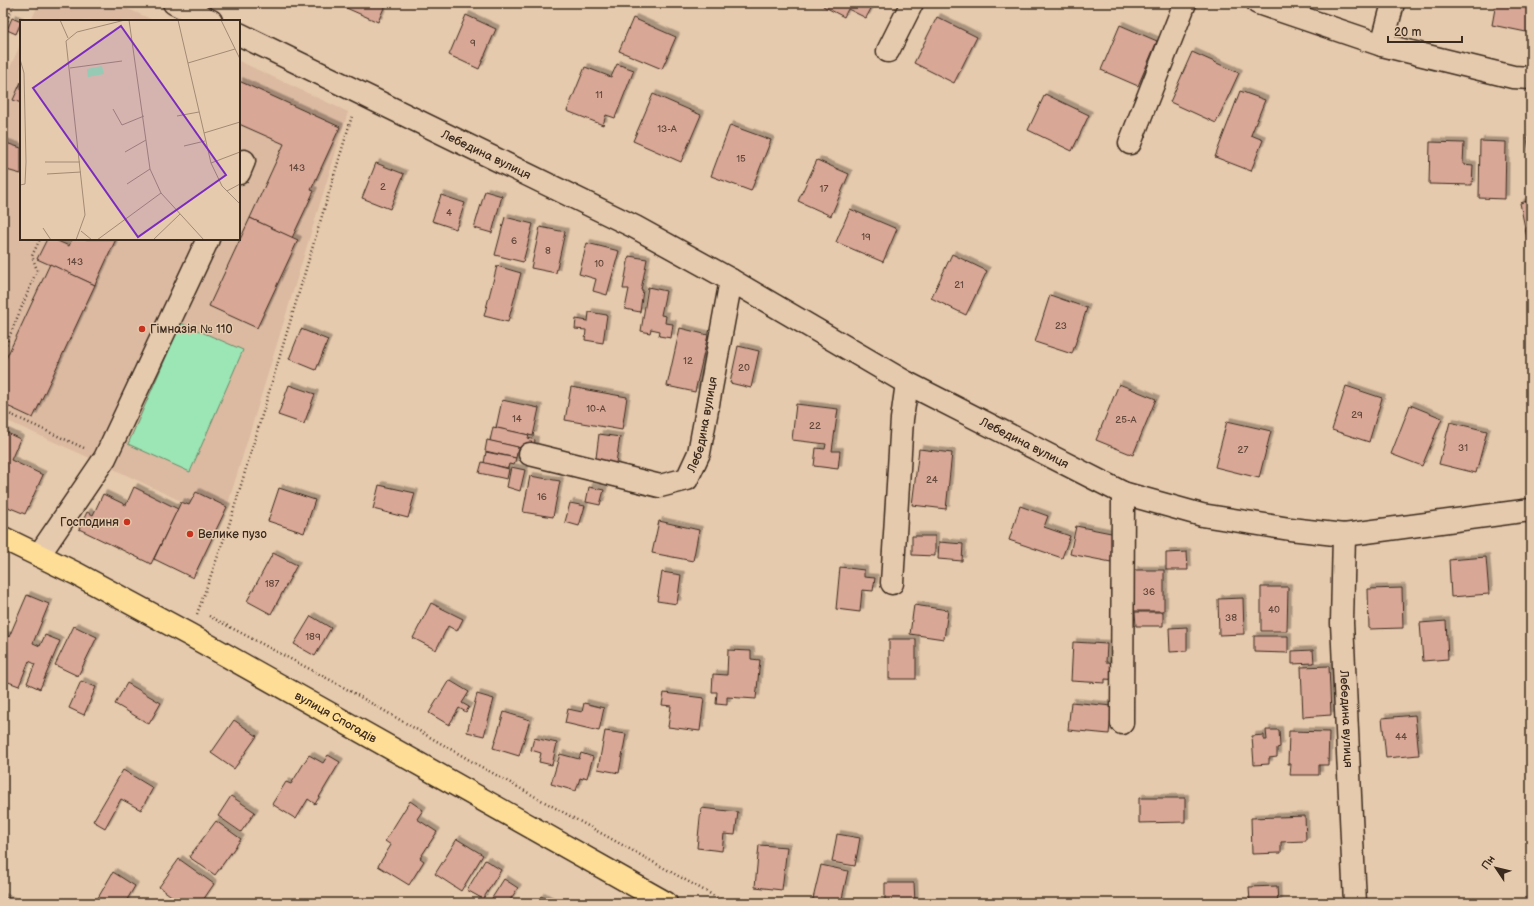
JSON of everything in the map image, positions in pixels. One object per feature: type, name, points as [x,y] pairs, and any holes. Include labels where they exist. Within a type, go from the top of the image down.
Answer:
[{"type":"main road","name":"вулиця Спогадів","points":[[3,538],[39,555],[190,635],[666,903]]},
{"type":"street","points":[[174,3],[209,20]]},
{"type":"street","points":[[888,51],[912,3]]},
{"type":"street","points":[[1130,143],[1185,3]]},
{"type":"street","points":[[1258,3],[1382,45],[1512,77],[1531,78]]},
{"type":"street","points":[[1382,45],[1392,3]]},
{"type":"street","name":"Лебедина вулиця","points":[[240,34],[635,227],[731,280],[907,383],[1123,494],[1202,515],[1290,529],[1344,535],[1531,510]]},
{"type":"street","points":[[39,555],[105,458],[208,240]]},
{"type":"street","name":"Лебедина вулиця","points":[[530,454],[660,486],[687,479],[699,453],[731,280]]},
{"type":"street","points":[[892,583],[902,419],[907,383]]},
{"type":"street","points":[[1122,723],[1123,494]]},
{"type":"street","name":"Лебедина вулиця","points":[[1344,535],[1342,623],[1356,903]]},
{"type":"path","points":[[3,32],[14,3]]},
{"type":"path","points":[[190,635],[229,525],[359,92]]},
{"type":"path","points":[[3,352],[37,270],[32,256],[40,240]]},
{"type":"path","points":[[3,411],[105,458]]},
{"type":"path","points":[[192,607],[198,611]]},
{"type":"path","points":[[205,614],[338,684],[478,765],[727,903]]},
{"type":"shaded area","points":[[39,3],[115,3],[153,20],[31,20]]},
{"type":"shaded area","name":"Гімназія № 110","points":[[20,45],[20,240],[240,240],[240,61],[348,112],[227,507],[196,492],[189,505],[3,419],[3,83]]},
{"type":"green space","points":[[181,323],[243,350],[190,472],[128,444]]},
{"type":"building","points":[[335,3],[386,3],[378,22]]},
{"type":"building","points":[[824,3],[874,3],[866,18],[848,9],[844,17],[823,6]]},
{"type":"building","points":[[1496,3],[1531,3],[1531,33],[1492,25]]},
{"type":"building","points":[[466,15],[496,29],[479,69],[449,55]]},
{"type":"building","points":[[937,17],[977,37],[954,83],[914,63]]},
{"type":"building","points":[[12,18],[20,22],[16,34],[7,30]]},
{"type":"building","points":[[633,18],[676,37],[662,69],[619,51]]},
{"type":"building","points":[[1120,25],[1157,41],[1138,86],[1101,70]]},
{"type":"building","points":[[1192,52],[1239,73],[1216,123],[1170,102]]},
{"type":"building","points":[[617,64],[634,70],[615,118],[606,115],[603,125],[567,111],[585,67],[611,77]]},
{"type":"building","points":[[240,81],[340,127],[311,190],[314,191],[292,238],[250,218],[284,144],[240,124]]},
{"type":"building","points":[[20,84],[20,103],[13,100]]},
{"type":"building","points":[[1240,91],[1265,100],[1251,135],[1263,140],[1251,171],[1215,157]]},
{"type":"building","points":[[653,94],[701,115],[681,162],[633,141]]},
{"type":"building","points":[[1045,94],[1089,115],[1072,151],[1028,130]]},
{"type":"building","points":[[730,125],[771,140],[751,191],[711,176]]},
{"type":"building","points":[[1531,137],[1531,166],[1527,138]]},
{"type":"building","points":[[1480,141],[1506,142],[1505,199],[1479,198]]},
{"type":"building","points":[[3,142],[20,148],[20,174],[3,169]]},
{"type":"building","points":[[1430,142],[1464,143],[1463,164],[1473,165],[1472,185],[1429,184]]},
{"type":"building","points":[[817,160],[849,174],[831,216],[798,201]]},
{"type":"building","points":[[376,163],[404,174],[390,209],[362,198]]},
{"type":"building","points":[[485,191],[502,196],[492,233],[474,228]]},
{"type":"building","points":[[441,195],[465,203],[456,229],[432,221]]},
{"type":"building","points":[[1531,200],[1531,247],[1529,248],[1520,203]]},
{"type":"building","points":[[850,209],[897,229],[883,262],[836,242]]},
{"type":"building","points":[[505,217],[533,224],[523,262],[495,255]]},
{"type":"building","points":[[250,218],[298,240],[257,328],[209,306]]},
{"type":"building","points":[[540,227],[565,232],[556,273],[531,268]]},
{"type":"building","points":[[46,240],[55,240],[69,246],[72,240],[116,240],[95,285],[37,259]]},
{"type":"building","points":[[587,243],[619,251],[607,295],[593,291],[596,279],[579,274]]},
{"type":"building","points":[[952,254],[987,271],[966,315],[931,298]]},
{"type":"building","points":[[629,256],[647,259],[641,290],[643,290],[640,312],[625,309],[629,289],[623,289]]},
{"type":"building","points":[[50,264],[95,285],[33,418],[3,404],[3,365]]},
{"type":"building","points":[[497,266],[521,273],[508,322],[484,316]]},
{"type":"building","points":[[648,287],[666,291],[661,315],[666,316],[665,323],[673,324],[671,338],[659,336],[660,331],[651,329],[650,333],[641,331]]},
{"type":"building","points":[[1050,295],[1087,308],[1072,354],[1035,342]]},
{"type":"building","points":[[589,312],[607,315],[603,343],[585,340],[586,330],[575,329],[576,319],[588,321]]},
{"type":"building","points":[[680,328],[708,335],[695,392],[667,386]]},
{"type":"building","points":[[301,329],[328,340],[316,370],[289,359]]},
{"type":"building","points":[[738,346],[759,351],[751,388],[730,383]]},
{"type":"building","points":[[1119,384],[1156,399],[1133,455],[1096,440]]},
{"type":"building","points":[[289,385],[315,394],[304,424],[278,415]]},
{"type":"building","points":[[1346,386],[1382,398],[1369,442],[1332,430]]},
{"type":"building","points":[[571,387],[627,397],[622,430],[565,420]]},
{"type":"building","points":[[502,400],[539,408],[533,436],[496,428]]},
{"type":"building","points":[[796,404],[838,409],[832,451],[840,451],[838,469],[814,466],[816,448],[825,449],[826,444],[792,440]]},
{"type":"building","points":[[1410,405],[1442,418],[1422,466],[1391,454]]},
{"type":"building","points":[[1227,421],[1271,431],[1259,478],[1215,467]]},
{"type":"building","points":[[1450,422],[1487,431],[1476,473],[1439,464]]},
{"type":"building","points":[[493,427],[529,435],[528,438],[535,440],[534,448],[526,449],[490,441]]},
{"type":"building","points":[[3,431],[20,439],[11,460],[43,475],[25,514],[3,505]]},
{"type":"building","points":[[599,434],[620,437],[615,469],[595,466]]},
{"type":"building","points":[[487,440],[518,447],[516,458],[485,451]]},
{"type":"building","points":[[919,449],[952,453],[946,509],[912,505]]},
{"type":"building","points":[[486,452],[516,458],[514,465],[509,464],[508,468],[484,463]]},
{"type":"building","points":[[482,462],[509,469],[507,479],[479,473]]},
{"type":"building","points":[[511,467],[525,470],[520,491],[507,487]]},
{"type":"building","points":[[530,476],[560,481],[553,517],[523,512]]},
{"type":"building","points":[[379,485],[415,493],[408,518],[373,509]]},
{"type":"building","name":"Господиня","points":[[134,487],[178,509],[151,564],[79,529],[87,512],[93,515],[103,494],[126,505]]},
{"type":"building","points":[[589,487],[604,490],[600,505],[586,502]]},
{"type":"building","points":[[279,488],[315,500],[304,533],[268,521]]},
{"type":"building","name":"Велике пузо","points":[[196,492],[227,507],[193,578],[154,559],[181,502],[189,505]]},
{"type":"building","points":[[570,503],[585,506],[579,526],[565,522]]},
{"type":"building","points":[[1020,506],[1048,516],[1044,527],[1070,536],[1062,558],[1009,540]]},
{"type":"building","points":[[659,521],[699,530],[693,561],[652,553]]},
{"type":"building","points":[[1076,526],[1116,534],[1111,562],[1070,554]]},
{"type":"building","points":[[912,536],[935,536],[935,556],[912,555]]},
{"type":"building","points":[[939,542],[963,544],[962,561],[938,559]]},
{"type":"building","points":[[1187,552],[1188,570],[1166,570],[1166,553]]},
{"type":"building","points":[[273,553],[297,565],[271,614],[247,601]]},
{"type":"building","points":[[1486,557],[1489,594],[1451,597],[1449,560]]},
{"type":"building","points":[[840,567],[864,570],[864,577],[875,578],[873,591],[862,590],[860,612],[836,609]]},
{"type":"building","points":[[1134,570],[1164,570],[1164,611],[1134,611]]},
{"type":"building","points":[[662,572],[681,575],[677,604],[657,601]]},
{"type":"building","points":[[1261,587],[1288,587],[1287,631],[1261,631]]},
{"type":"building","points":[[1402,588],[1403,628],[1369,629],[1368,589]]},
{"type":"building","points":[[27,595],[49,604],[33,643],[40,646],[45,635],[60,641],[40,689],[27,683],[35,664],[29,661],[19,686],[3,680],[3,639],[5,635],[9,637]]},
{"type":"building","points":[[1243,598],[1244,634],[1219,635],[1218,599]]},
{"type":"building","points":[[431,603],[463,619],[457,631],[448,626],[436,650],[413,638]]},
{"type":"building","points":[[914,605],[948,610],[944,639],[910,634]]},
{"type":"building","points":[[1135,612],[1163,612],[1163,626],[1136,626]]},
{"type":"building","points":[[311,616],[331,628],[315,656],[294,644]]},
{"type":"building","points":[[1446,621],[1448,659],[1423,661],[1420,623]]},
{"type":"building","points":[[74,626],[97,637],[78,676],[55,665]]},
{"type":"building","points":[[1187,627],[1187,651],[1170,652],[1169,628]]},
{"type":"building","points":[[1254,636],[1288,636],[1288,653],[1254,652]]},
{"type":"building","points":[[889,639],[916,639],[916,679],[889,679]]},
{"type":"building","points":[[1073,642],[1107,644],[1106,662],[1121,663],[1120,680],[1105,679],[1105,683],[1071,681]]},
{"type":"building","points":[[728,650],[751,651],[751,659],[760,660],[756,699],[727,697],[727,705],[716,704],[717,692],[712,692],[713,674],[727,675]]},
{"type":"building","points":[[1313,650],[1314,663],[1292,664],[1292,651]]},
{"type":"building","points":[[1329,666],[1331,715],[1303,717],[1301,667]]},
{"type":"building","points":[[449,680],[469,692],[462,703],[469,707],[466,712],[459,708],[449,725],[429,713]]},
{"type":"building","points":[[81,681],[96,687],[84,715],[69,708]]},
{"type":"building","points":[[127,683],[161,703],[149,724],[115,704]]},
{"type":"building","points":[[664,693],[704,698],[700,731],[668,727],[671,706],[662,705]]},
{"type":"building","points":[[477,694],[494,699],[484,736],[467,732]]},
{"type":"building","points":[[1071,702],[1112,706],[1109,734],[1068,730]]},
{"type":"building","points":[[584,703],[604,708],[599,731],[565,723],[568,709],[582,712]]},
{"type":"building","points":[[504,712],[530,720],[519,756],[493,748]]},
{"type":"building","points":[[1415,715],[1419,755],[1386,758],[1382,718]]},
{"type":"building","points":[[234,720],[257,736],[234,769],[211,753]]},
{"type":"building","points":[[1266,730],[1279,730],[1280,747],[1277,748],[1277,757],[1269,758],[1269,764],[1254,765],[1252,736],[1264,735],[1264,740],[1267,740]]},
{"type":"building","points":[[605,731],[626,734],[619,773],[598,769]]},
{"type":"building","points":[[1289,731],[1329,732],[1328,765],[1319,765],[1319,775],[1290,775],[1291,764],[1288,764]]},
{"type":"building","points":[[534,738],[557,743],[552,765],[539,762],[541,753],[531,750]]},
{"type":"building","points":[[581,753],[593,757],[587,778],[580,778],[576,791],[551,784],[560,754],[579,759]]},
{"type":"building","points":[[309,755],[323,763],[328,755],[340,762],[315,804],[308,799],[296,819],[272,804],[286,782],[291,784]]},
{"type":"building","points":[[123,770],[153,788],[141,810],[121,799],[105,828],[93,821]]},
{"type":"building","points":[[231,796],[255,812],[241,832],[218,816]]},
{"type":"building","points":[[1139,798],[1185,798],[1185,822],[1139,823]]},
{"type":"building","points":[[410,801],[423,810],[417,819],[437,832],[420,858],[424,861],[409,885],[378,866],[391,845],[385,841]]},
{"type":"building","points":[[701,808],[738,812],[735,835],[724,834],[722,851],[697,848]]},
{"type":"building","points":[[1305,816],[1306,841],[1281,842],[1281,853],[1252,854],[1251,818]]},
{"type":"building","points":[[216,821],[241,839],[215,875],[189,857]]},
{"type":"building","points":[[837,834],[860,838],[855,866],[832,862]]},
{"type":"building","points":[[457,839],[483,855],[461,891],[435,874]]},
{"type":"building","points":[[759,845],[787,847],[782,890],[755,887]]},
{"type":"building","points":[[179,859],[214,884],[201,903],[181,903],[159,887]]},
{"type":"building","points":[[485,860],[501,870],[483,899],[467,890]]},
{"type":"building","points":[[821,865],[848,871],[841,903],[812,903]]},
{"type":"building","points":[[113,872],[135,886],[125,903],[95,903]]},
{"type":"building","points":[[504,879],[518,888],[508,903],[501,903],[492,898]]},
{"type":"building","points":[[885,883],[914,883],[915,903],[885,903]]},
{"type":"building","points":[[1277,886],[1278,903],[1250,903],[1249,887]]},
{"type":"building","points":[[541,896],[554,903],[537,903]]},
{"type":"building","points":[[3,897],[15,903],[3,903]]},
{"type":"place","name":"Гімназія № 110","points":[[142,329]]},
{"type":"place","name":"Господиня","points":[[127,522]]},
{"type":"place","name":"Велике пузо","points":[[190,534]]}]
